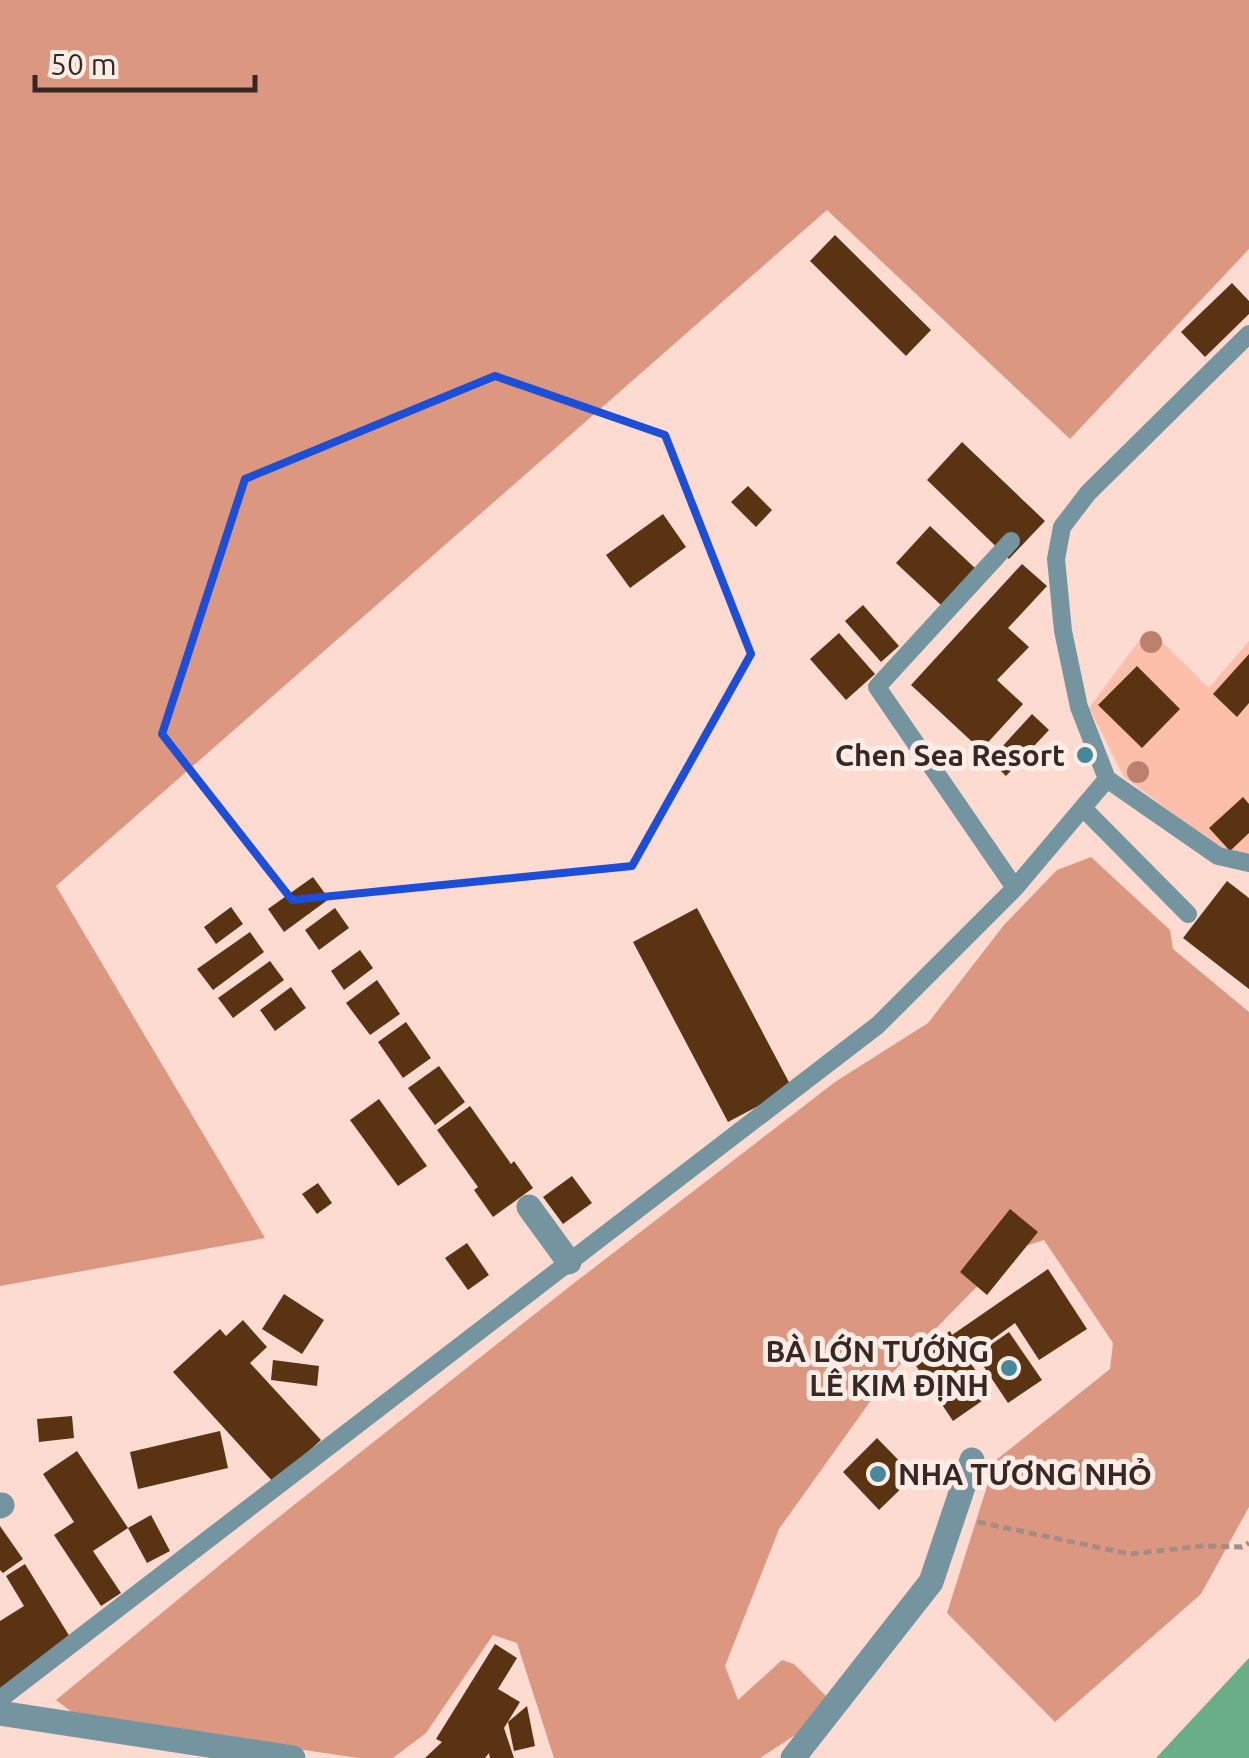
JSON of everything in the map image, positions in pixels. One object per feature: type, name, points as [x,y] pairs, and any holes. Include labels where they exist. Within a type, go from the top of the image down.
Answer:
[{"type":"street","points":[[529,1208],[569,1262]]},
{"type":"street","points":[[792,1758],[931,1582],[972,1460]]},
{"type":"street","points":[[0,1713],[293,1758]]},
{"type":"lane","points":[[1249,334],[1088,492],[1062,527],[1056,559],[1062,631],[1078,707],[1107,779],[1218,856],[1249,863]]},
{"type":"lane","points":[[1011,541],[876,687],[1015,888]]},
{"type":"lane","points":[[0,1699],[878,1025],[1015,888],[1107,779]]},
{"type":"lane","points":[[1083,808],[1188,914]]},
{"type":"path","points":[[956,1516],[1130,1554],[1249,1543]]},
{"type":"highlighted area","points":[[495,376],[665,435],[751,654],[632,866],[292,900],[162,734],[245,479]]},
{"type":"shaded area","points":[[0,0],[1249,0],[1249,249],[1070,439],[827,210],[56,886],[265,1238],[0,1286]]},
{"type":"shaded area","points":[[1153,633],[1209,688],[1249,641],[1249,855],[1221,849],[1124,777],[1089,708],[1144,634]]},
{"type":"shaded area","points":[[1091,857],[1170,930],[1173,949],[1249,1012],[1249,1507],[1201,1594],[1055,1722],[947,1613],[995,1461],[1110,1369],[1113,1343],[1044,1240],[1013,1250],[887,1378],[779,1529],[725,1666],[738,1700],[782,1660],[794,1664],[826,1696],[823,1717],[760,1758],[554,1758],[517,1643],[493,1635],[426,1733],[393,1758],[358,1758],[77,1716],[56,1700],[569,1287],[835,1082],[928,1023],[1004,925],[1057,870]]},
{"type":"shaded area","points":[[1249,1658],[1249,1758],[1156,1758]]},
{"type":"building","points":[[835,235],[931,330],[906,356],[810,261]]},
{"type":"building","points":[[1232,283],[1249,301],[1249,314],[1205,357],[1181,332]]},
{"type":"building","points":[[962,442],[1045,521],[1009,559],[927,480]]},
{"type":"building","points":[[748,486],[772,510],[756,527],[731,502]]},
{"type":"building","points":[[663,514],[686,547],[630,588],[606,555]]},
{"type":"building","points":[[930,526],[975,568],[941,605],[896,563]]},
{"type":"building","points":[[1022,564],[1047,586],[1008,628],[1029,647],[997,680],[1023,704],[981,750],[911,685]]},
{"type":"building","points":[[863,605],[899,646],[881,662],[845,621]]},
{"type":"building","points":[[839,633],[875,674],[846,700],[810,659]]},
{"type":"building","points":[[1249,654],[1249,703],[1237,717],[1213,694]]},
{"type":"building","points":[[1137,666],[1180,709],[1142,748],[1098,705]]},
{"type":"building","points":[[1032,714],[1049,730],[1006,776],[990,760]]},
{"type":"building","points":[[1243,797],[1249,804],[1249,833],[1230,851],[1209,828]]},
{"type":"building","points":[[313,877],[329,899],[284,932],[268,909]]},
{"type":"building","points":[[1227,881],[1249,898],[1249,989],[1183,938]]},
{"type":"building","points":[[231,907],[243,924],[216,944],[204,927]]},
{"type":"building","points":[[335,908],[349,928],[319,950],[305,930]]},
{"type":"building","points":[[697,908],[792,1088],[728,1122],[633,942]]},
{"type":"building","points":[[250,932],[264,952],[213,990],[197,969]]},
{"type":"building","points":[[360,950],[373,968],[344,990],[331,971]]},
{"type":"building","points":[[270,961],[284,980],[233,1018],[218,998]]},
{"type":"building","points":[[377,980],[400,1014],[370,1035],[346,1003]]},
{"type":"building","points":[[291,987],[306,1008],[275,1031],[260,1010]]},
{"type":"building","points":[[406,1022],[431,1058],[403,1078],[378,1042]]},
{"type":"building","points":[[439,1066],[465,1102],[435,1125],[408,1088]]},
{"type":"building","points":[[379,1099],[427,1166],[398,1186],[350,1120]]},
{"type":"building","points":[[470,1106],[533,1188],[493,1217],[474,1190],[478,1187],[437,1130]]},
{"type":"building","points":[[572,1176],[592,1203],[563,1224],[543,1197]]},
{"type":"building","points":[[318,1183],[332,1203],[317,1214],[302,1194]]},
{"type":"building","points":[[1010,1209],[1038,1232],[987,1295],[960,1272]]},
{"type":"building","points":[[467,1243],[489,1275],[468,1290],[445,1258]]},
{"type":"building","points":[[1048,1269],[1087,1329],[1039,1360],[1015,1323],[967,1358],[992,1394],[953,1421],[910,1357],[950,1331],[952,1335]]},
{"type":"building","points":[[284,1294],[324,1320],[302,1354],[262,1329]]},
{"type":"building","points":[[243,1320],[267,1347],[250,1363],[321,1440],[274,1483],[173,1372],[220,1329],[226,1336]]},
{"type":"building","name":"BÀ LỚN TƯỚNG LÊ KIM ĐỊNH","points":[[1009,1332],[1042,1380],[1008,1403],[976,1355]]},
{"type":"building","points":[[273,1360],[319,1366],[317,1386],[271,1380]]},
{"type":"building","points":[[72,1416],[74,1438],[39,1442],[37,1419]]},
{"type":"building","points":[[220,1431],[228,1468],[138,1489],[130,1452]]},
{"type":"building","name":"NHA TƯƠNG NHỎ","points":[[877,1438],[914,1476],[879,1510],[843,1472]]},
{"type":"building","points":[[77,1451],[128,1528],[93,1551],[121,1593],[101,1606],[54,1535],[74,1522],[43,1474]]},
{"type":"building","points":[[151,1515],[170,1551],[147,1563],[128,1528]]},
{"type":"building","points":[[0,1526],[23,1559],[3,1573],[0,1570]]},
{"type":"building","points":[[25,1564],[70,1637],[0,1691],[0,1621],[24,1606],[6,1576]]},
{"type":"building","points":[[495,1644],[517,1658],[498,1689],[520,1702],[504,1728],[514,1758],[490,1758],[489,1753],[485,1758],[425,1758],[442,1742],[436,1739]]},
{"type":"building","points":[[527,1706],[535,1746],[514,1751],[508,1722]]},
{"type":"place","name":"Chen Sea Resort","points":[[1085,755]]},
{"type":"place","name":"BÀ LỚN TƯỚNG LÊ KIM ĐỊNH","points":[[1009,1368]]},
{"type":"place","name":"NHA TƯƠNG NHỎ","points":[[878,1474]]}]
